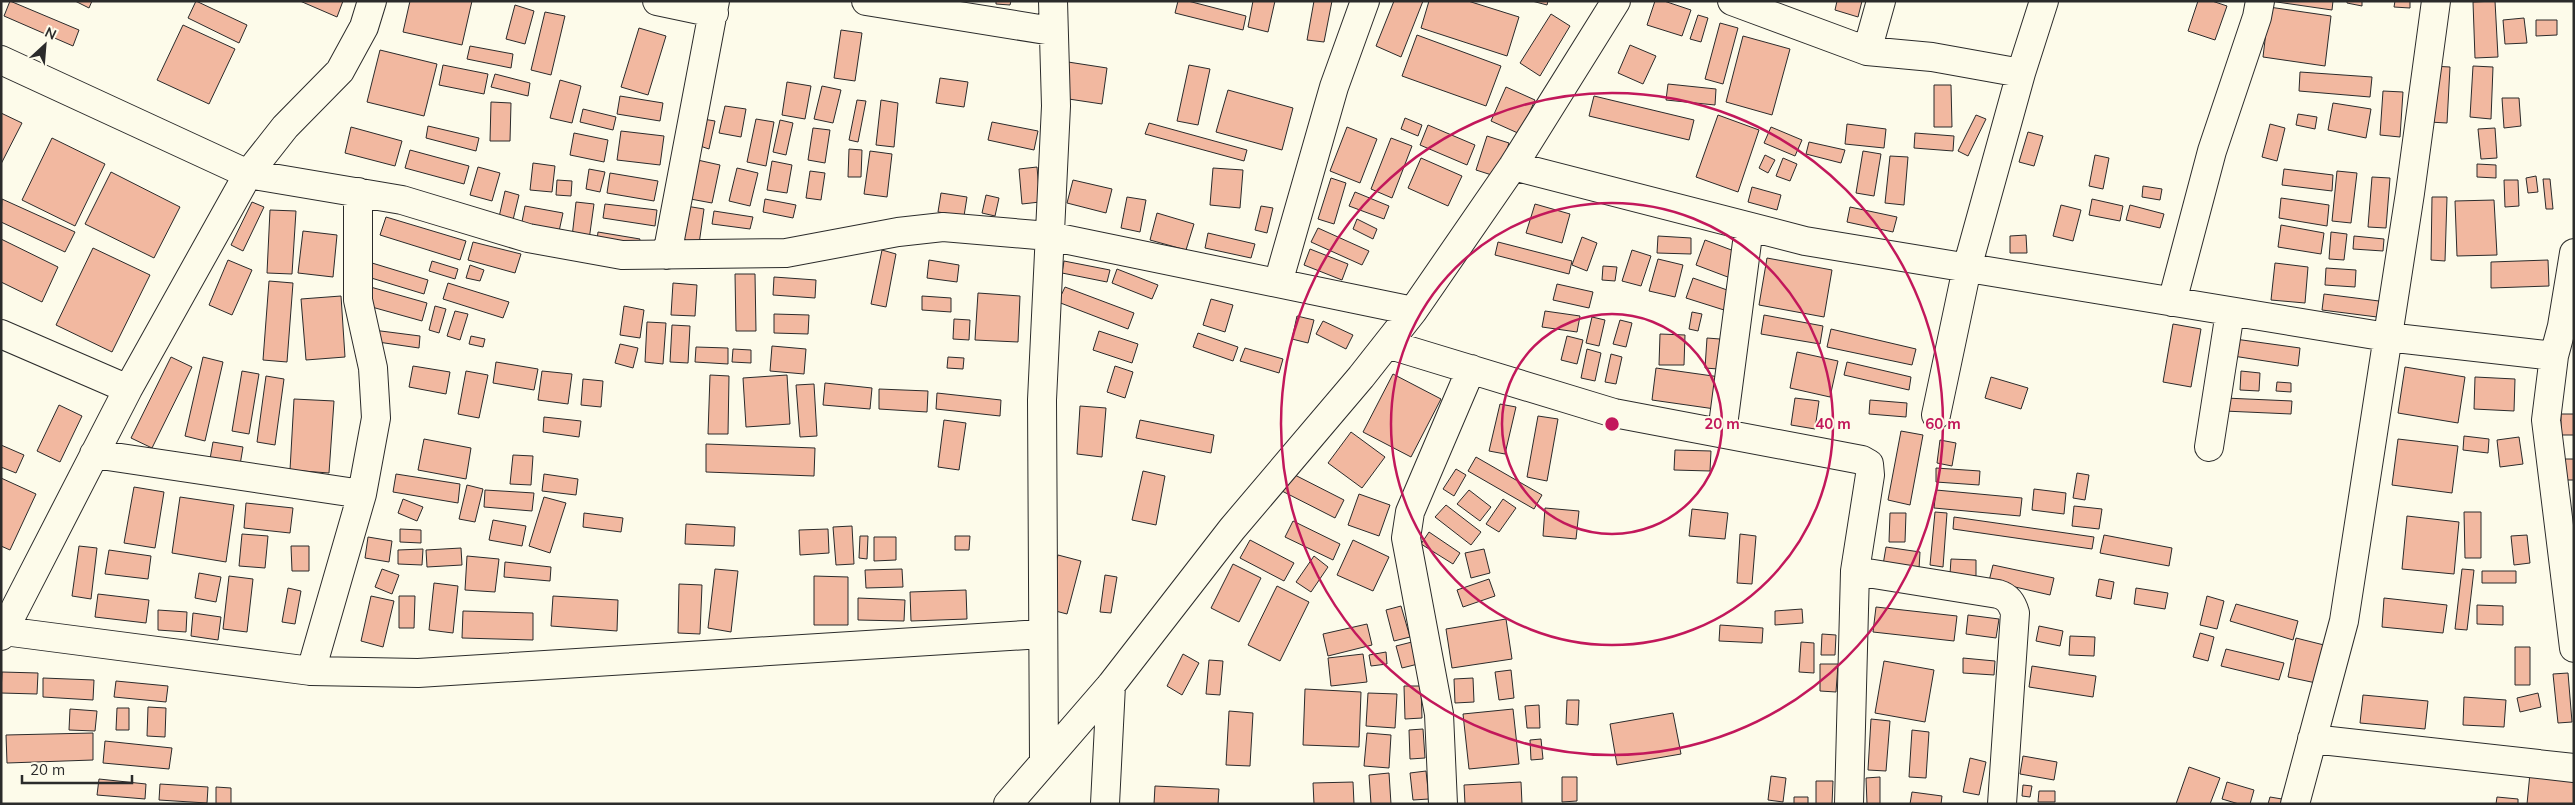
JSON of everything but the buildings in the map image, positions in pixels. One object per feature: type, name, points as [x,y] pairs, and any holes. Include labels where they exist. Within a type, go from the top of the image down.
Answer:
[{"type":"street","points":[[372,1],[364,27],[340,71],[285,127],[248,174],[128,388],[4,624],[311,671],[418,673],[1042,634]]},
{"type":"street","points":[[657,1],[714,7],[667,255]]},
{"type":"street","points":[[866,1],[1052,31]]},
{"type":"street","points":[[1044,760],[1042,400],[1056,106],[1052,31],[1053,1]]},
{"type":"street","points":[[1278,283],[1334,87],[1365,1]]},
{"type":"street","points":[[1008,804],[1044,760],[1111,685],[1232,529],[1413,311],[1513,166],[1616,1]]},
{"type":"street","points":[[1732,1],[1867,51],[1932,57],[2021,73]]},
{"type":"street","points":[[1867,51],[1880,1]]},
{"type":"street","points":[[1936,415],[1966,268],[2021,73],[2044,1]]},
{"type":"street","points":[[2172,302],[2212,152],[2257,17],[2260,1]]},
{"type":"street","points":[[2295,804],[2344,621],[2410,193],[2436,1]]},
{"type":"street","points":[[1,60],[248,174],[402,200],[528,238],[622,255],[786,253],[898,232],[943,227],[1049,236],[1413,311]]},
{"type":"street","points":[[1513,166],[1804,241],[2387,337],[2554,356]]},
{"type":"street","points":[[311,671],[362,494],[376,418],[373,368],[358,300],[358,192]]},
{"type":"street","points":[[1722,433],[1749,227]]},
{"type":"street","points":[[2574,253],[2568,330],[2554,356],[2546,420],[2574,648]]},
{"type":"street","points":[[2209,447],[2230,312]]},
{"type":"street","points":[[1,334],[128,388]]},
{"type":"street","points":[[1387,344],[1614,413],[1862,460],[1869,464],[1870,475],[1855,571],[1849,804]]},
{"type":"street","points":[[1443,804],[1439,714],[1406,538],[1410,512],[1471,369]]},
{"type":"street","points":[[94,454],[362,494]]},
{"type":"street","points":[[1855,571],[1998,594],[2004,596],[2012,603],[2015,613],[2002,804]]},
{"type":"street","points":[[1105,804],[1111,685]]},
{"type":"street","points":[[2312,739],[2574,768]]}]
